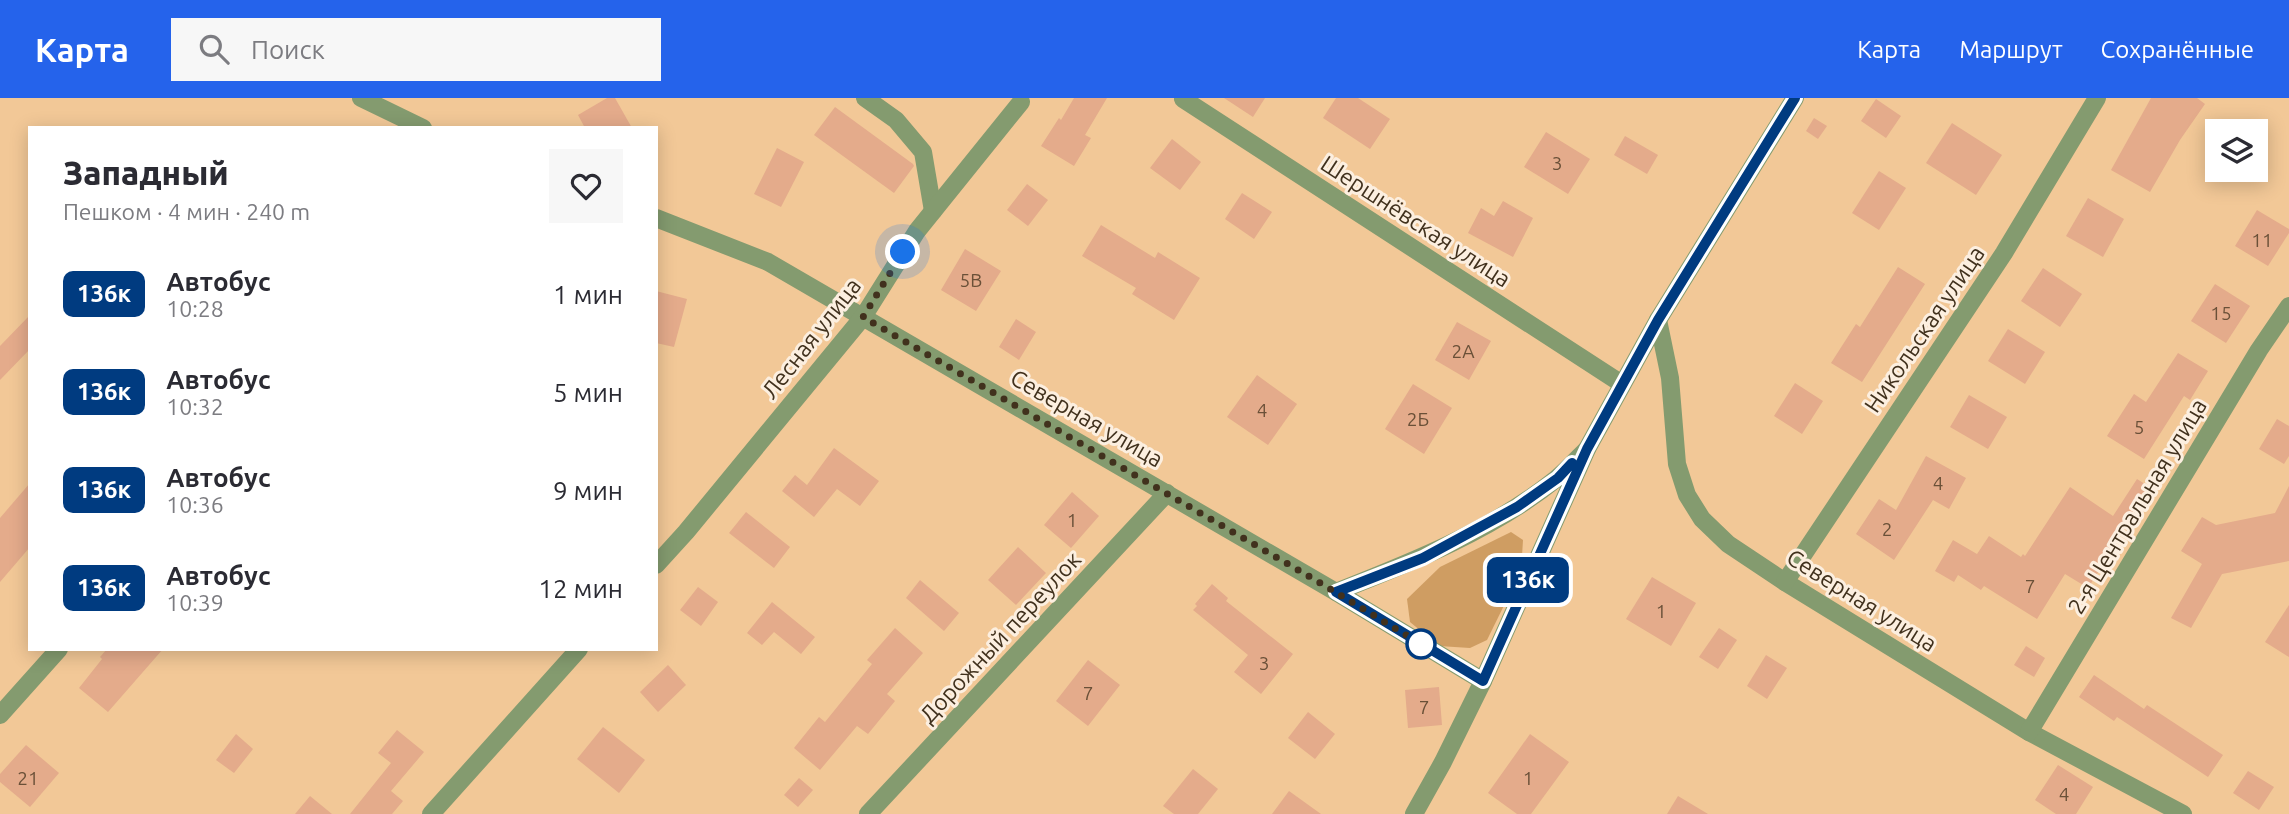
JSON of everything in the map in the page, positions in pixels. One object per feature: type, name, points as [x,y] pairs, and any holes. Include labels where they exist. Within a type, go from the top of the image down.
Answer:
[{"type":"street","points":[[361,98],[419,126]]},
{"type":"street","points":[[865,98],[895,120],[923,152],[933,211]]},
{"type":"street","points":[[1414,814],[1483,681],[1587,449],[1658,320],[1796,98]]},
{"type":"street","name":"Никольская улица","points":[[1785,582],[2004,253],[2097,98]]},
{"type":"street","name":"Шершнёвская улица","points":[[1183,99],[1622,384]]},
{"type":"street","name":"Лесная улица","points":[[658,563],[863,317],[917,230],[1021,102]]},
{"type":"street","name":"Северная улица","points":[[658,219],[768,262],[1336,592],[1483,681]]},
{"type":"street","name":"2-я Центральная улица","points":[[2029,732],[2259,350],[2289,306]]},
{"type":"street","name":"Северная улица","points":[[1658,320],[1670,378],[1677,464],[1687,495],[1702,519],[1728,544],[2029,732],[2183,814]]},
{"type":"street","points":[[1336,592],[1423,558],[1517,507],[1558,478],[1587,449]]},
{"type":"street","name":"Дорожный переулок","points":[[868,814],[1167,494]]},
{"type":"street","points":[[0,715],[57,651]]},
{"type":"street","points":[[431,814],[577,651]]},
{"type":"shaded area","points":[[1511,532],[1523,540],[1521,571],[1487,640],[1470,648],[1439,646],[1410,622],[1407,599],[1440,567]]},
{"type":"building","points":[[607,98],[615,98],[631,126],[584,126],[578,115]]},
{"type":"building","points":[[1074,98],[1107,98],[1085,135],[1091,138],[1074,166],[1041,146]]},
{"type":"building","points":[[1224,98],[1265,98],[1253,117]]},
{"type":"building","points":[[1336,98],[1358,98],[1390,119],[1370,149],[1323,118]]},
{"type":"building","points":[[2151,98],[2197,98],[2205,104],[2180,140],[2150,192],[2111,170]]},
{"type":"building","points":[[1876,99],[1901,116],[1886,138],[1861,121]]},
{"type":"building","points":[[835,107],[913,164],[894,193],[814,135]]},
{"type":"building","points":[[1814,118],[1827,126],[1818,139],[1806,131]]},
{"type":"building","points":[[1952,123],[2002,155],[1976,195],[1926,163]]},
{"type":"building","points":[[1546,132],[1590,159],[1568,194],[1524,167]]},
{"type":"building","points":[[1625,136],[1658,155],[1647,174],[1614,155]]},
{"type":"building","points":[[1172,139],[1201,162],[1180,190],[1150,168]]},
{"type":"building","points":[[777,148],[804,162],[781,207],[754,194]]},
{"type":"building","points":[[1879,171],[1906,188],[1879,230],[1852,213]]},
{"type":"building","points":[[1027,184],[1048,200],[1028,226],[1007,210]]},
{"type":"building","points":[[1242,193],[1272,212],[1254,239],[1225,219]]},
{"type":"building","points":[[2088,198],[2124,219],[2103,257],[2066,236]]},
{"type":"building","points":[[1503,201],[1533,218],[1513,257],[1468,233],[1481,208],[1494,216]]},
{"type":"building","points":[[2257,210],[2289,229],[2268,266],[2235,246]]},
{"type":"building","points":[[1101,225],[1155,258],[1158,252],[1200,278],[1174,320],[1132,294],[1136,288],[1082,256]]},
{"type":"building","points":[[965,249],[1001,271],[976,311],[941,290]]},
{"type":"building","points":[[1898,267],[1925,284],[1862,382],[1831,363],[1856,324],[1860,327]]},
{"type":"building","points":[[2043,268],[2082,294],[2060,327],[2021,301]]},
{"type":"building","points":[[2215,284],[2250,306],[2226,343],[2191,321]]},
{"type":"building","points":[[658,292],[687,299],[674,347],[658,343]]},
{"type":"building","points":[[28,317],[28,351],[0,380],[0,346]]},
{"type":"building","points":[[1016,319],[1036,332],[1019,360],[999,347]]},
{"type":"building","points":[[1457,322],[1491,341],[1469,380],[1435,360]]},
{"type":"building","points":[[2008,329],[2045,352],[2025,384],[1988,361]]},
{"type":"building","points":[[2178,353],[2208,371],[2190,400],[2184,396],[2144,459],[2107,436],[2134,394],[2146,402]]},
{"type":"building","points":[[1257,375],[1297,404],[1268,445],[1227,417]]},
{"type":"building","points":[[1795,383],[1823,401],[1802,434],[1774,416]]},
{"type":"building","points":[[1413,384],[1452,408],[1424,454],[1385,429]]},
{"type":"building","points":[[1969,395],[2007,417],[1988,449],[1950,427]]},
{"type":"building","points":[[2277,419],[2289,426],[2289,456],[2284,464],[2259,449]]},
{"type":"building","points":[[834,448],[879,481],[860,506],[837,489],[814,517],[782,491],[795,475],[807,485]]},
{"type":"building","points":[[1926,456],[1966,478],[1949,509],[1933,500],[1894,560],[1856,534],[1879,499],[1896,510]]},
{"type":"building","points":[[2137,479],[2156,491],[2142,513],[2137,510],[2088,588],[2065,574],[2037,619],[1984,586],[1981,590],[1958,575],[1954,582],[1935,571],[1953,540],[1977,554],[1989,536],[2021,557],[2023,554],[2025,556],[2070,487],[2113,516]]},
{"type":"building","points":[[28,485],[28,549],[0,582],[0,518]]},
{"type":"building","points":[[2289,486],[2289,561],[2222,574],[2191,628],[2171,618],[2202,564],[2181,551],[2202,517],[2216,525],[2275,513]]},
{"type":"building","points":[[1072,492],[1099,516],[1071,548],[1044,525]]},
{"type":"building","points":[[746,512],[790,547],[774,568],[729,533]]},
{"type":"building","points":[[1018,547],[1046,573],[1016,605],[988,580]]},
{"type":"building","points":[[1652,577],[1696,603],[1671,646],[1626,619]]},
{"type":"building","points":[[920,580],[959,613],[944,631],[906,598]]},
{"type":"building","points":[[1212,584],[1228,598],[1226,601],[1293,654],[1261,694],[1234,672],[1248,655],[1193,610]]},
{"type":"building","points":[[698,587],[718,602],[701,626],[680,610]]},
{"type":"building","points":[[772,602],[815,637],[801,654],[774,632],[762,645],[747,633]]},
{"type":"building","points":[[2289,605],[2289,657],[2265,642]]},
{"type":"building","points":[[895,628],[923,653],[887,694],[895,701],[868,734],[857,726],[820,770],[794,748],[819,717],[825,722],[872,664],[867,660]]},
{"type":"building","points":[[1719,628],[1737,640],[1718,669],[1699,657]]},
{"type":"building","points":[[2026,646],[2045,658],[2034,677],[2014,665]]},
{"type":"building","points":[[105,651],[161,651],[108,712],[79,688],[102,659],[100,657]]},
{"type":"building","points":[[1766,655],[1787,668],[1767,699],[1747,686]]},
{"type":"building","points":[[1088,660],[1120,685],[1088,726],[1056,701]]},
{"type":"building","points":[[668,665],[686,685],[658,712],[640,692]]},
{"type":"building","points":[[2094,675],[2144,709],[2147,705],[2223,755],[2208,777],[2117,717],[2114,721],[2079,697]]},
{"type":"building","points":[[1439,687],[1442,725],[1408,728],[1405,690]]},
{"type":"building","points":[[1308,712],[1335,734],[1315,759],[1288,738]]},
{"type":"building","points":[[603,727],[645,760],[619,793],[577,759]]},
{"type":"building","points":[[397,730],[424,752],[391,791],[403,801],[392,814],[350,814],[391,763],[378,753]]},
{"type":"building","points":[[236,734],[253,749],[234,773],[216,760]]},
{"type":"building","points":[[1530,734],[1569,762],[1531,814],[1517,814],[1488,793]]},
{"type":"building","points":[[26,745],[59,773],[30,807],[0,782],[0,774]]},
{"type":"building","points":[[2058,765],[2093,787],[2076,814],[2056,814],[2035,800]]},
{"type":"building","points":[[1193,769],[1218,789],[1198,814],[1174,814],[1163,806]]},
{"type":"building","points":[[2248,771],[2274,787],[2259,810],[2233,793]]},
{"type":"building","points":[[799,778],[813,790],[798,807],[784,795]]},
{"type":"building","points":[[1289,791],[1321,814],[1272,814]]},
{"type":"building","points":[[310,796],[332,814],[295,814]]},
{"type":"building","points":[[1678,796],[1708,814],[1667,814]]},
{"type":"bus line","name":"136к","points":[[1572,463],[1558,478],[1517,507],[1423,558],[1336,592],[1483,681],[1587,449],[1658,320],[1795,98]]},
{"type":"route","points":[[903,252],[863,317],[1421,644]]}]
